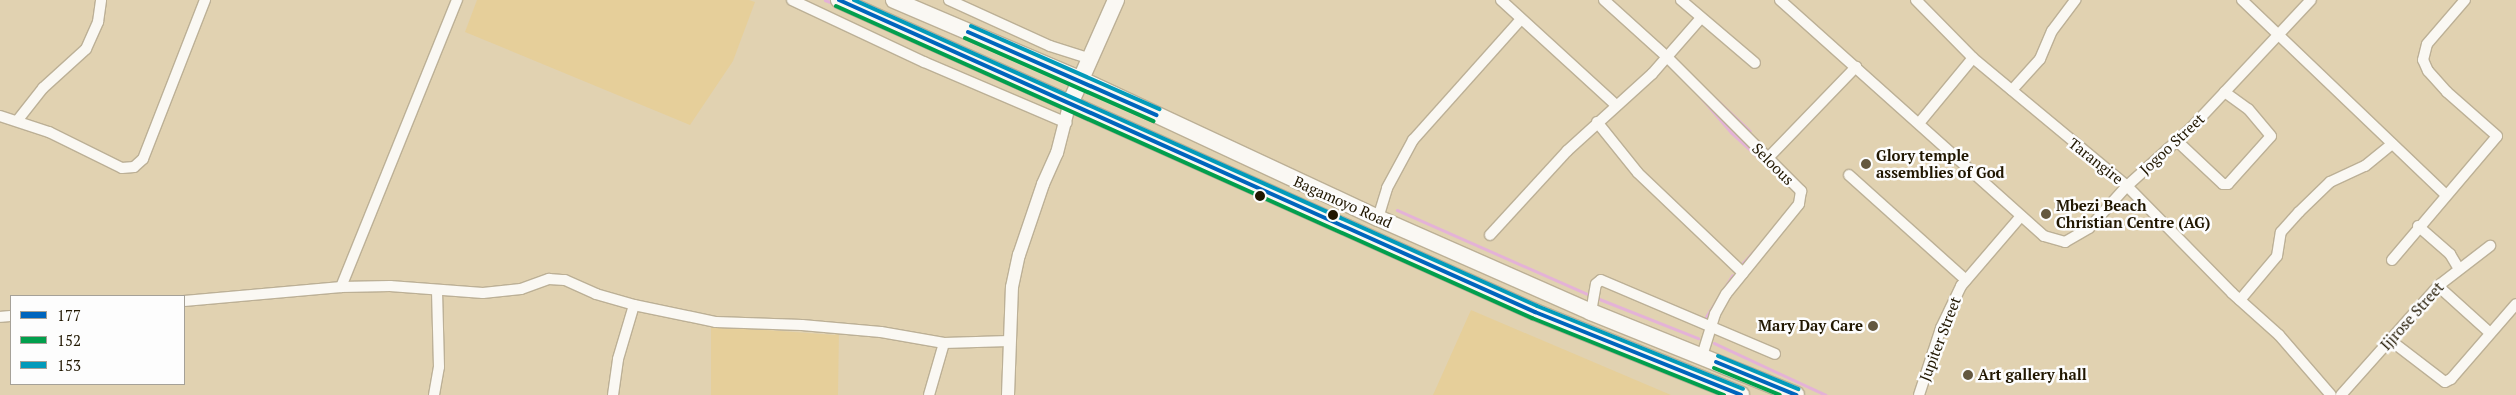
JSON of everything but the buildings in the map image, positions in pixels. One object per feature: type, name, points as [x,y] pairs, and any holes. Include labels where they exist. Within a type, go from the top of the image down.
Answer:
[{"type":"main road","name":"Bagamoyo Road","points":[[839,0],[1069,106],[1159,142],[1535,312],[1741,395]]},
{"type":"main road","name":"Bagamoyo Road","points":[[894,0],[1082,80],[1378,218],[1591,312],[1796,395]]},
{"type":"main road","points":[[1069,106],[1116,0]]},
{"type":"street","points":[[17,121],[43,88],[86,49],[98,22],[101,0]]},
{"type":"street","points":[[0,116],[49,132],[122,168],[139,164],[205,0]]},
{"type":"street","points":[[341,287],[457,0]]},
{"type":"street","points":[[792,0],[924,62],[1066,123]]},
{"type":"street","points":[[949,0],[1071,54],[1091,59]]},
{"type":"street","points":[[1501,0],[1616,105]]},
{"type":"street","name":"Seloous","points":[[1604,0],[1667,57],[1801,191],[1802,197],[1726,294],[1710,328],[1702,356]]},
{"type":"street","points":[[1682,0],[1755,63]]},
{"type":"street","name":"Jogoo Street","points":[[1780,0],[1920,122],[2044,236],[2066,242],[2089,228],[2127,186],[2177,141],[2225,92],[2311,0]]},
{"type":"street","name":"Tarangire","points":[[1916,0],[1973,58],[2127,186],[2240,300],[2279,335],[2331,395]]},
{"type":"street","points":[[2012,90],[2040,59],[2052,30],[2074,0]]},
{"type":"street","points":[[2242,0],[2445,194]]},
{"type":"street","points":[[2392,260],[2445,194],[2497,136],[2447,92],[2428,71],[2423,60],[2427,44],[2465,0]]},
{"type":"street","points":[[1490,235],[1517,203],[1597,122],[1667,57],[1701,18]]},
{"type":"street","points":[[1378,218],[1387,188],[1413,140],[1521,19]]},
{"type":"street","points":[[1920,122],[1973,58]]},
{"type":"street","points":[[1768,158],[1856,67]]},
{"type":"street","points":[[2177,141],[2223,184],[2228,184],[2271,136],[2248,109],[2225,92]]},
{"type":"street","points":[[1008,395],[1012,287],[1019,255],[1066,123],[1065,116],[1069,106]]},
{"type":"street","points":[[1597,122],[1638,173],[1743,273]]},
{"type":"street","points":[[2240,300],[2277,256],[2281,232],[2299,212],[2330,182],[2365,166],[2392,144]]},
{"type":"street","points":[[1849,176],[1966,280]]},
{"type":"street","name":"Jupiter Street","points":[[1919,395],[1941,328],[1966,280],[2021,216]]},
{"type":"street","points":[[2418,226],[2450,254],[2459,269]]},
{"type":"street","name":"Ijjrose Street","points":[[2341,395],[2438,286],[2490,246]]},
{"type":"street","points":[[185,301],[341,287],[390,286],[437,291],[506,292],[549,279],[565,280],[596,294],[634,305],[716,322],[811,326],[944,343],[1009,341]]},
{"type":"street","points":[[1591,312],[1596,284],[1601,280],[1710,328],[1775,354]]},
{"type":"street","points":[[2438,286],[2489,332]]},
{"type":"street","points":[[434,395],[439,366],[437,291]]},
{"type":"street","points":[[2390,340],[2445,382],[2451,379],[2489,332],[2516,304]]},
{"type":"street","points":[[613,395],[623,338],[634,305]]},
{"type":"street","points":[[929,395],[944,343]]},
{"type":"shaded area","points":[[477,0],[749,0],[755,2],[733,61],[690,125],[465,32]]},
{"type":"shaded area","points":[[1471,310],[1671,395],[1433,395]]},
{"type":"shaded area","points":[[711,326],[835,335],[839,328],[838,395],[711,395]]},
{"type":"waterway","points":[[825,0],[833,3]]},
{"type":"waterway","points":[[1699,95],[1732,133],[1779,176]]},
{"type":"waterway","points":[[1715,98],[1750,131]]},
{"type":"waterway","points":[[1397,210],[1592,296]]},
{"type":"waterway","points":[[1740,266],[1757,248]]},
{"type":"waterway","points":[[1706,317],[1732,276]]},
{"type":"waterway","points":[[1597,298],[1698,338]]},
{"type":"waterway","points":[[1714,343],[1826,395]]},
{"type":"transit line","name":"177","points":[[839,0],[1535,312],[1741,395]]},
{"type":"transit line","name":"153","points":[[854,0],[1537,306],[1743,389]]},
{"type":"transit line","name":"152","points":[[836,6],[1532,318],[1724,395]]},
{"type":"transit line","name":"153","points":[[971,26],[1159,109]]},
{"type":"transit line","name":"177","points":[[968,32],[1156,115]]},
{"type":"transit line","name":"152","points":[[965,38],[1153,121]]},
{"type":"transit line","name":"153","points":[[1718,356],[1798,389]]},
{"type":"transit line","name":"177","points":[[1716,362],[1796,395]]},
{"type":"transit line","name":"152","points":[[1714,368],[1780,395]]},
{"type":"place","name":"Glory temple assemblies of God","points":[[1866,164]]},
{"type":"place","name":"Mbezi Beach Christian Centre (AG)","points":[[2046,214]]},
{"type":"place","name":"Mary Day Care","points":[[1873,326]]},
{"type":"place","name":"Art gallery hall","points":[[1968,375]]}]
